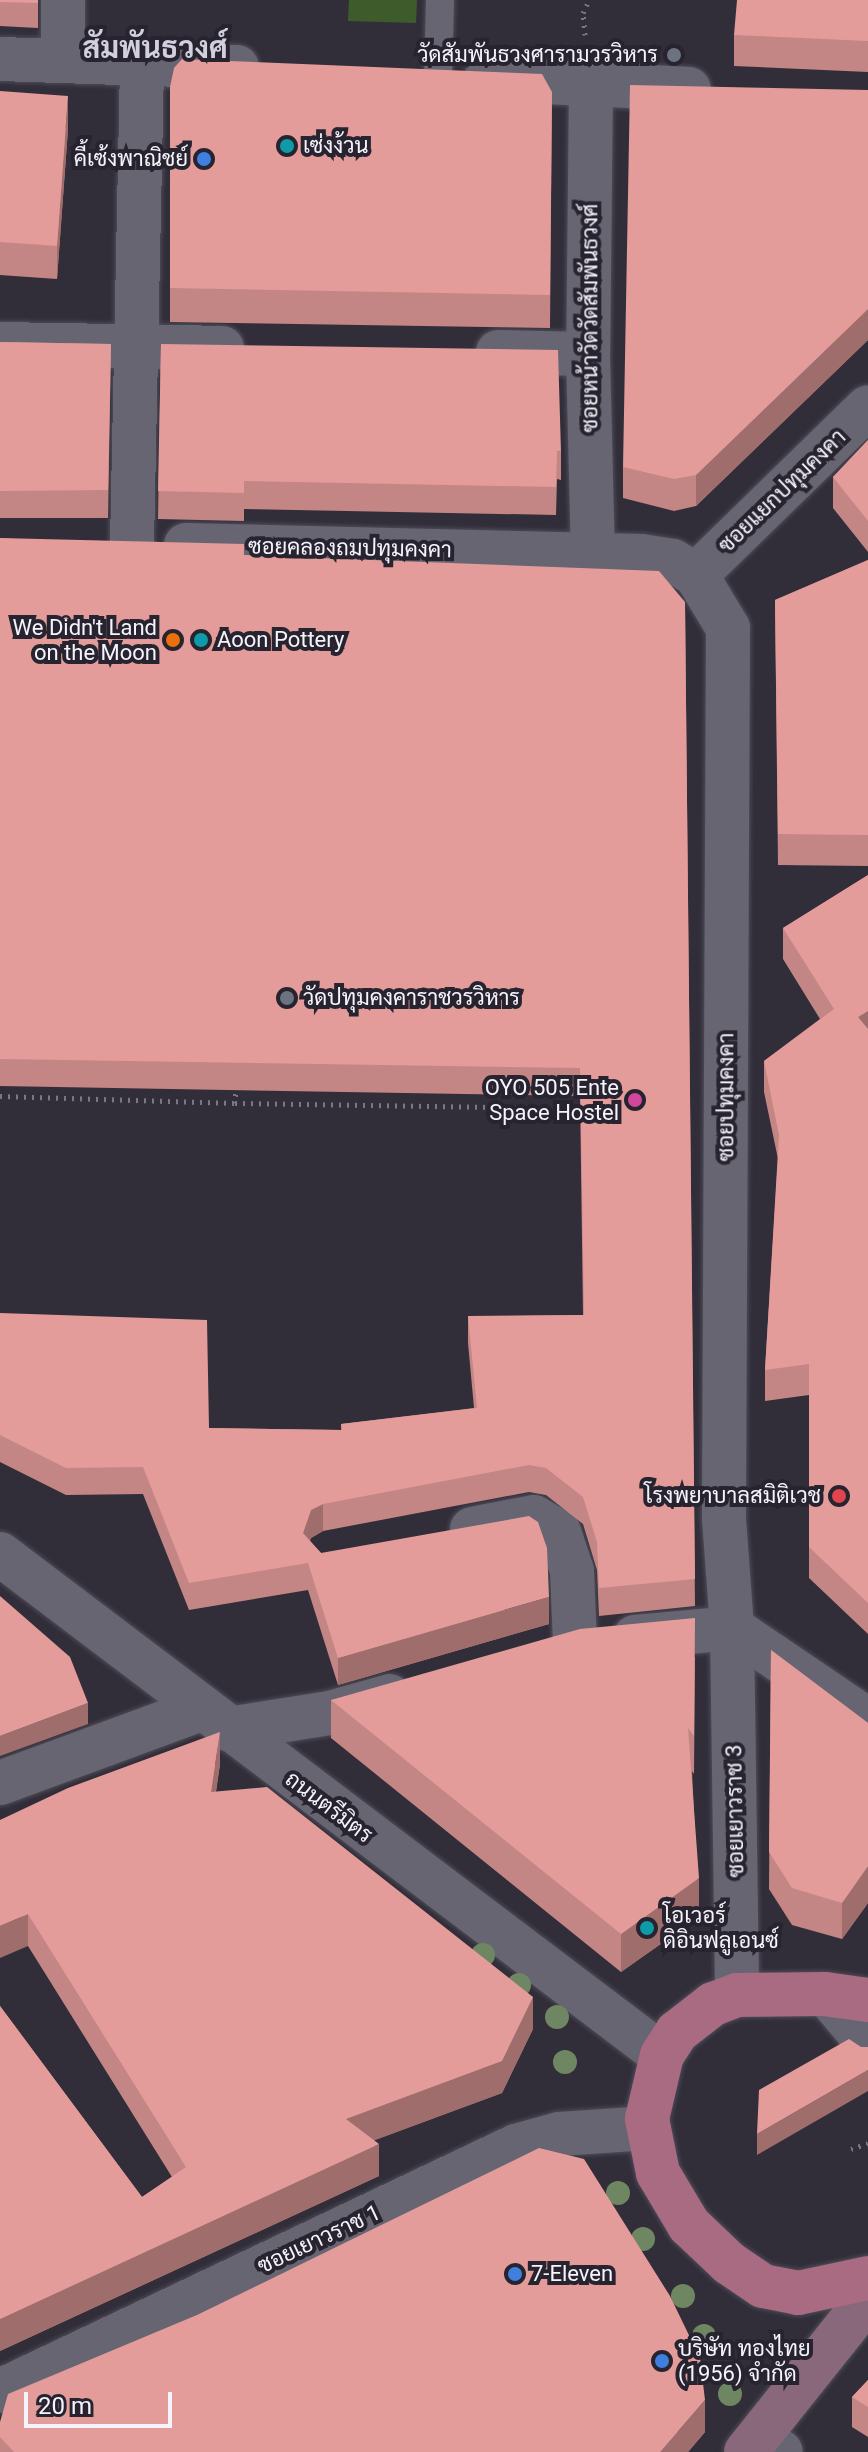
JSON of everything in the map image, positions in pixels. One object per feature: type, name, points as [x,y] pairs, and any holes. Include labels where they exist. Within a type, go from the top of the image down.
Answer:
[{"type":"main road","points":[[868,2000],[825,1994],[737,1995],[713,2004],[677,2032],[662,2055],[649,2128],[658,2173],[689,2225],[729,2263],[763,2286],[798,2293],[868,2278]]},
{"type":"main road","points":[[760,2449],[868,2299]]},
{"type":"street","points":[[63,0],[63,59]]},
{"type":"street","points":[[0,59],[282,69]]},
{"type":"street","points":[[132,544],[142,63]]},
{"type":"street","points":[[390,75],[729,90]]},
{"type":"street","name":"ซอยหน้าวัดวัดสัมพันธวงศ์","points":[[591,84],[588,354],[593,553]]},
{"type":"street","points":[[0,344],[261,349]]},
{"type":"street","points":[[451,352],[588,354]]},
{"type":"street","name":"ซอยแยกปทุมคงคา","points":[[696,575],[868,407]]},
{"type":"street","name":"ซอยคลองถมปทุมคงคา","points":[[88,543],[593,553],[673,561],[696,575]]},
{"type":"street","name":"ซอยปทุมคงคา","points":[[696,575],[728,628],[724,1519],[732,1628]]},
{"type":"street","points":[[431,1536],[534,1517],[559,1532],[572,1571],[575,1643]]},
{"type":"street","name":"ถนนตรีมิตร","points":[[0,1554],[662,2055]]},
{"type":"street","points":[[529,1656],[575,1643],[732,1628],[868,1720]]},
{"type":"street","name":"ซอยเยาวราช 3","points":[[732,1628],[737,1995]]},
{"type":"street","points":[[0,1783],[215,1719],[330,1713],[422,1687]]},
{"type":"street","points":[[825,1994],[868,2045]]},
{"type":"street","name":"ซอยเยาวราช 1","points":[[0,2391],[516,2146],[559,2134],[649,2128]]},
{"type":"lane","points":[[438,77],[440,0]]},
{"type":"path","points":[[235,1103],[236,1073]]},
{"type":"path","points":[[0,1096],[556,1108]]},
{"type":"path","points":[[851,2149],[868,2143]]},
{"type":"green space","points":[[349,0],[417,0],[416,23],[348,21]]},
{"type":"building","points":[[38,0],[38,3],[0,2]]},
{"type":"building","points":[[737,0],[868,0],[868,41],[734,35]]},
{"type":"building","points":[[182,59],[542,74],[552,92],[550,295],[170,288],[170,87],[174,68]]},
{"type":"building","points":[[630,85],[868,90],[868,309],[696,475],[674,479],[623,467]]},
{"type":"building","points":[[0,91],[68,96],[57,246],[0,242]]},
{"type":"building","points":[[0,342],[111,344],[108,490],[0,491]]},
{"type":"building","points":[[161,344],[558,350],[561,452],[557,451],[556,487],[244,481],[244,493],[158,491]]},
{"type":"building","points":[[868,440],[868,521],[833,477]]},
{"type":"building","points":[[0,538],[244,544],[244,555],[659,571],[685,602],[695,1579],[599,1588],[597,1542],[583,1497],[546,1468],[529,1465],[323,1504],[311,1510],[303,1533],[321,1553],[529,1516],[538,1522],[547,1548],[549,1597],[338,1658],[308,1563],[189,1583],[143,1467],[66,1468],[0,1435],[0,1313],[207,1320],[209,1428],[342,1430],[341,1424],[477,1408],[468,1316],[584,1315],[580,1068],[0,1059]]},
{"type":"building","points":[[868,560],[868,835],[778,834],[775,600]]},
{"type":"building","points":[[868,875],[868,1011],[858,1017],[868,1029],[868,1603],[809,1547],[809,1364],[765,1370],[779,1135],[764,1061],[834,1009],[783,928]]},
{"type":"building","points":[[0,1596],[70,1657],[88,1703],[0,1736]]},
{"type":"building","points":[[695,1618],[694,1736],[688,1728],[699,1878],[621,1934],[331,1700],[580,1629]]},
{"type":"building","points":[[771,1650],[868,1723],[868,1866],[842,1903],[792,1888],[769,1852]]},
{"type":"building","points":[[220,1732],[211,1792],[267,1787],[533,1997],[502,2061],[346,2119],[379,2144],[0,2319],[0,2006],[142,2197],[186,2167],[28,1914],[0,1926],[0,1820],[68,1788]]},
{"type":"building","points":[[849,2039],[861,2047],[868,2047],[868,2070],[757,2134],[759,2090]]},
{"type":"building","points":[[539,2148],[584,2159],[670,2296],[700,2358],[705,2400],[660,2452],[14,2452],[0,2437],[0,2422],[8,2394],[197,2315]]},
{"type":"building","points":[[868,2380],[868,2407],[852,2397]]},
{"type":"place","name":"วัดสัมพันธวงศารามวรวิหาร","points":[[674,55]]},
{"type":"place","name":"เซ่งง้วน","points":[[287,146]]},
{"type":"place","name":"คี้เซ้งพาณิชย์","points":[[204,159]]},
{"type":"place","name":"We Didn't Land on the Moon","points":[[173,640]]},
{"type":"place","name":"Aoon Pottery","points":[[201,640]]},
{"type":"place","name":"วัดปทุมคงคาราชวรวิหาร","points":[[287,998]]},
{"type":"place","name":"OYO 505 Ente Space Hostel","points":[[635,1100]]},
{"type":"place","name":"โรงพยาบาลสมิติเวช","points":[[839,1496]]},
{"type":"place","name":"โอเวอร์ ดิอินฟลูเอนซ์","points":[[647,1928]]},
{"type":"place","name":"7-Eleven","points":[[515,2274]]},
{"type":"place","name":"บริษัท ทองไทย (1956) จำกัด","points":[[662,2361]]},
{"type":"district","name":"สัมพันธวงศ์","points":[[155,48]]}]
